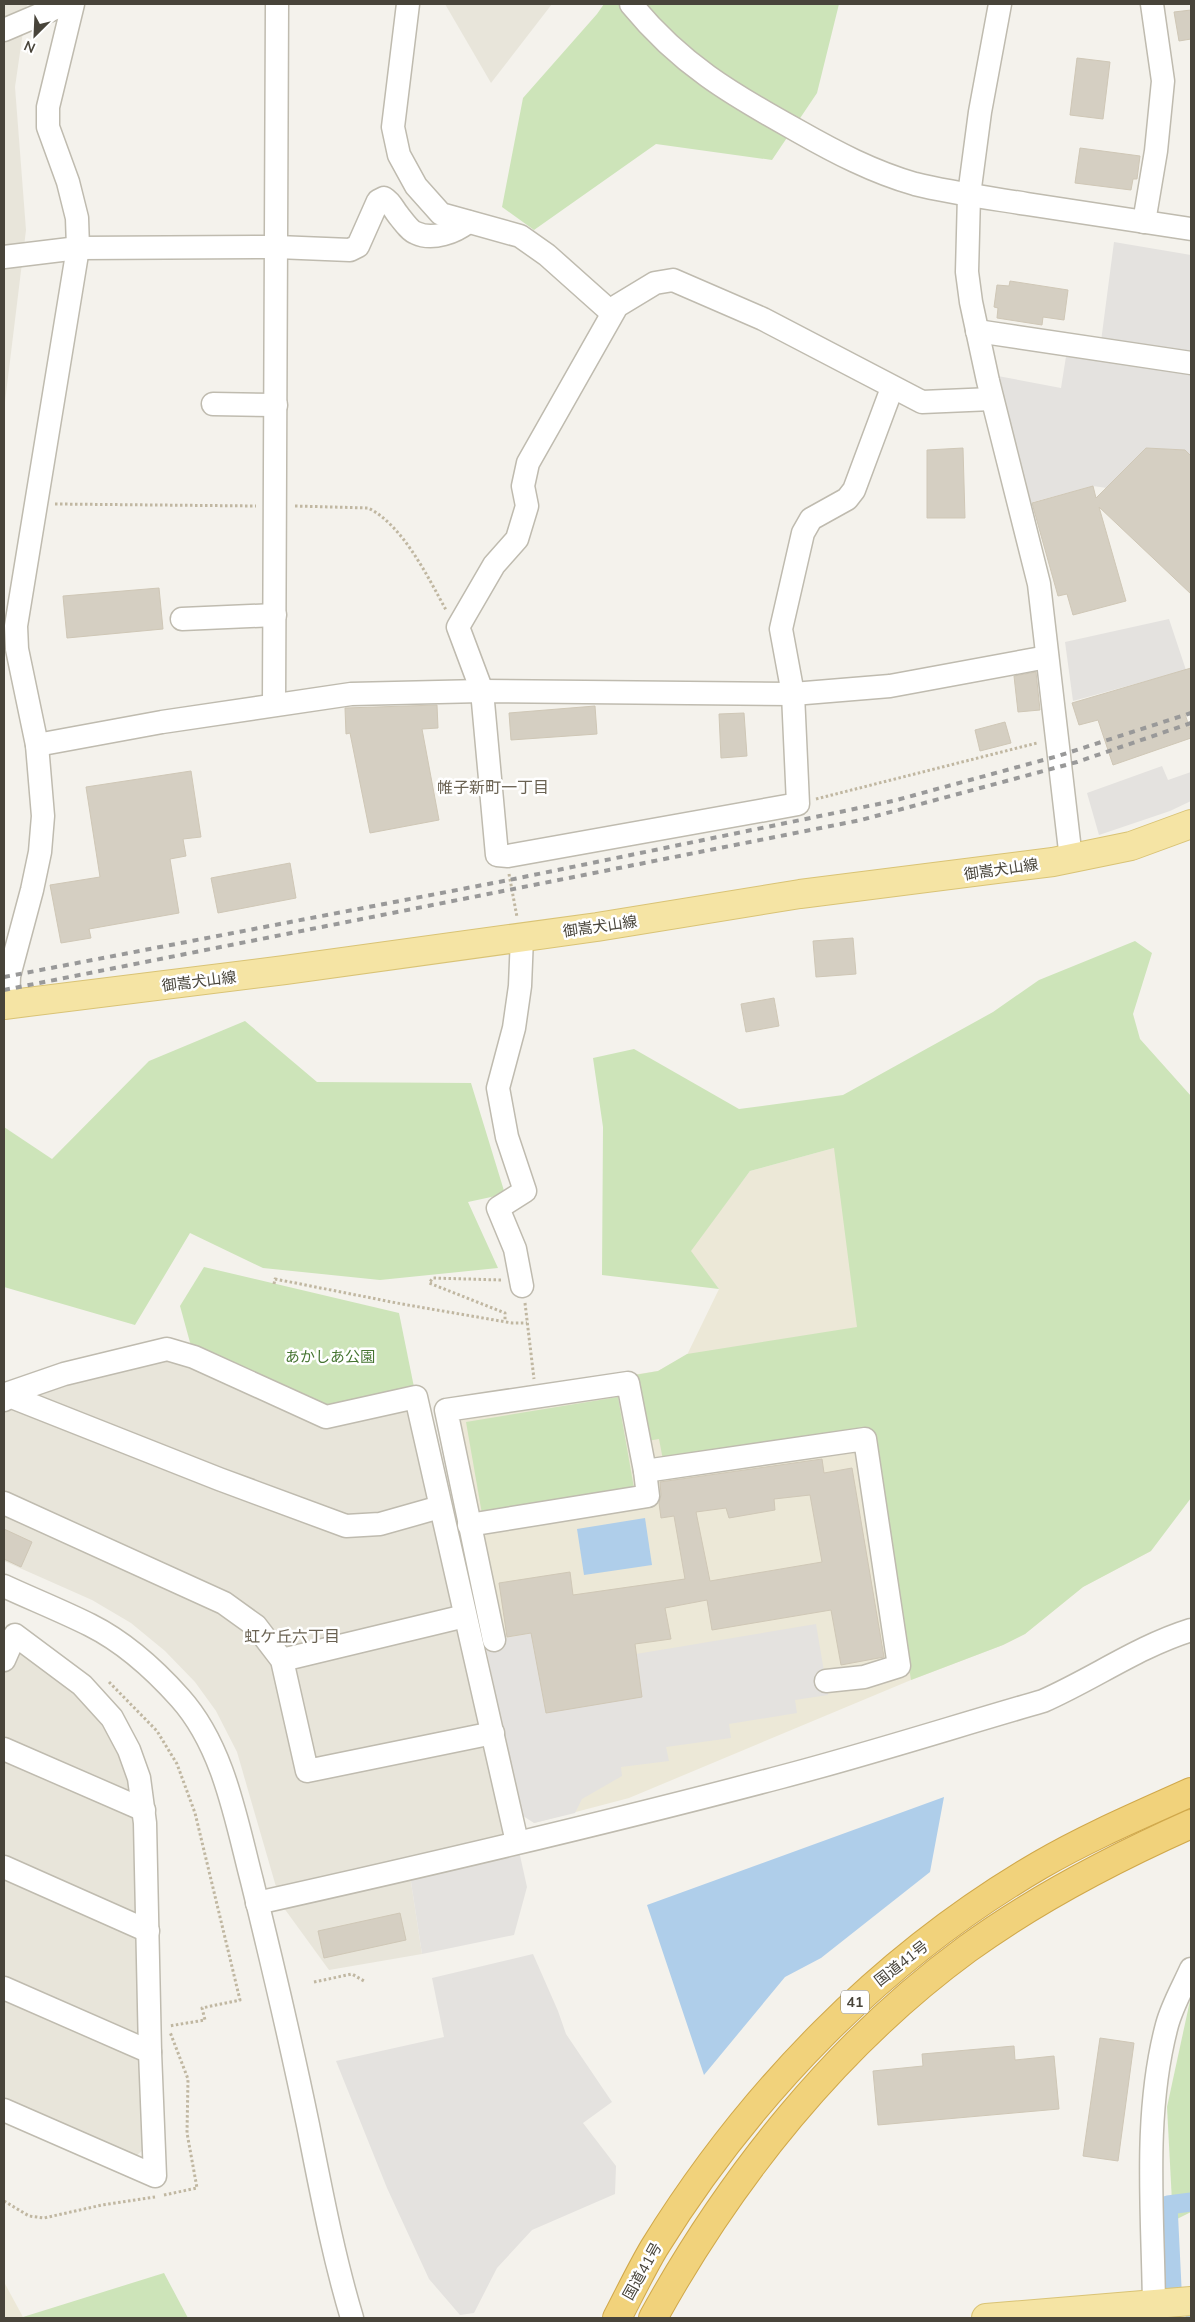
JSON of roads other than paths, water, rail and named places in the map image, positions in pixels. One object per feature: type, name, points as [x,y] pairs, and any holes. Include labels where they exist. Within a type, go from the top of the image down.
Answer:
[{"type":"highway","name":"国道41号","points":[[617,2318],[654,2248],[725,2144],[785,2074],[868,1988],[951,1922],[1040,1865],[1120,1824],[1191,1792]]},
{"type":"highway","name":"国道41号","points":[[653,2318],[682,2266],[760,2156],[833,2068],[904,2000],[975,1944],[1036,1904],[1114,1862],[1191,1824]]},
{"type":"main road","name":"御嵩犬山線","points":[[6,1004],[286,970],[597,927],[800,894],[1071,859],[1130,846],[1191,824]]},
{"type":"main road","points":[[986,2318],[1154,2306],[1191,2301]]},
{"type":"street","points":[[4,30],[65,4]]},
{"type":"street","points":[[6,1004],[13,957],[40,852],[43,816],[37,745],[17,649],[10,626],[78,248],[77,218],[68,182],[48,127],[48,107],[72,4]]},
{"type":"street","points":[[274,704],[276,4]]},
{"type":"street","points":[[408,4],[393,127],[399,155],[416,186],[441,214],[520,236],[547,255],[612,313]]},
{"type":"street","points":[[631,4],[650,28],[687,62],[723,88],[840,154],[876,171],[915,184],[1191,229]]},
{"type":"street","points":[[1000,4],[980,112],[970,194],[967,272],[977,331],[992,399],[1039,584],[1071,859]]},
{"type":"street","points":[[1144,222],[1156,151],[1163,81],[1152,4]]},
{"type":"street","points":[[4,257],[78,248],[276,247],[350,250],[358,246],[378,201],[384,198],[391,202],[398,215],[415,233],[433,236],[456,231],[468,222]]},
{"type":"street","points":[[892,388],[854,490],[847,499],[811,519],[803,533],[781,629],[793,694],[798,804],[508,856],[497,855],[482,691],[458,627],[494,565],[517,539],[527,506],[523,486],[528,463],[617,306],[655,283],[673,280],[703,291],[763,319],[922,402],[992,399]]},
{"type":"street","points":[[977,331],[1191,364]]},
{"type":"street","points":[[213,404],[276,405]]},
{"type":"street","points":[[182,619],[275,615]]},
{"type":"street","points":[[37,745],[274,704],[359,693],[482,691],[793,694],[890,686],[1048,657]]},
{"type":"street","points":[[522,937],[520,986],[514,1028],[498,1088],[507,1137],[525,1190],[498,1208],[515,1249],[522,1284]]},
{"type":"street","points":[[5,1396],[64,1374],[167,1349],[194,1357],[326,1417],[416,1397],[517,1842]]},
{"type":"street","points":[[469,1525],[648,1496],[645,1470],[628,1383],[536,1393],[446,1410],[469,1525],[494,1640]]},
{"type":"street","points":[[5,1396],[346,1526],[380,1524],[440,1507]]},
{"type":"street","points":[[645,1470],[865,1439],[898,1666],[864,1677],[826,1681]]},
{"type":"street","points":[[4,1503],[224,1603],[256,1626],[282,1660],[306,1771],[493,1733]]},
{"type":"street","points":[[4,1586],[92,1626],[149,1666],[182,1700],[218,1763],[234,1812],[257,1903],[298,2078],[340,2278],[352,2318]]},
{"type":"street","points":[[282,1660],[465,1616]]},
{"type":"street","points":[[257,1903],[409,1870],[781,1777],[1043,1701],[1069,1690],[1160,1640],[1191,1630]]},
{"type":"street","points":[[4,1660],[15,1635],[82,1685],[112,1718],[129,1750],[139,1778],[144,1810],[155,2176],[4,2110]]},
{"type":"street","points":[[4,1749],[144,1810]]},
{"type":"street","points":[[4,1867],[148,1931]]},
{"type":"street","points":[[1154,2306],[1151,2181],[1155,2084],[1167,2023],[1191,1969]]},
{"type":"street","points":[[4,1988],[150,2052]]},
{"type":"water","points":[[645,1518],[652,1565],[584,1575],[577,1529]]},
{"type":"water","points":[[944,1797],[930,1872],[821,1958],[785,1977],[704,2075],[647,1905]]},
{"type":"waterway","points":[[1172,2287],[1168,2205],[1191,2202]]},
{"type":"railway","points":[[4,977],[509,880],[893,801],[1058,756],[1191,713]]},
{"type":"railway","points":[[4,990],[861,820],[1077,762],[1191,723]]},
{"type":"district","name":"帷子新町一丁目","points":[[493,787]]},
{"type":"district","name":"虹ケ丘六丁目","points":[[292,1636]]},
{"type":"park label","name":"あかしあ公園","points":[[330,1356]]}]
